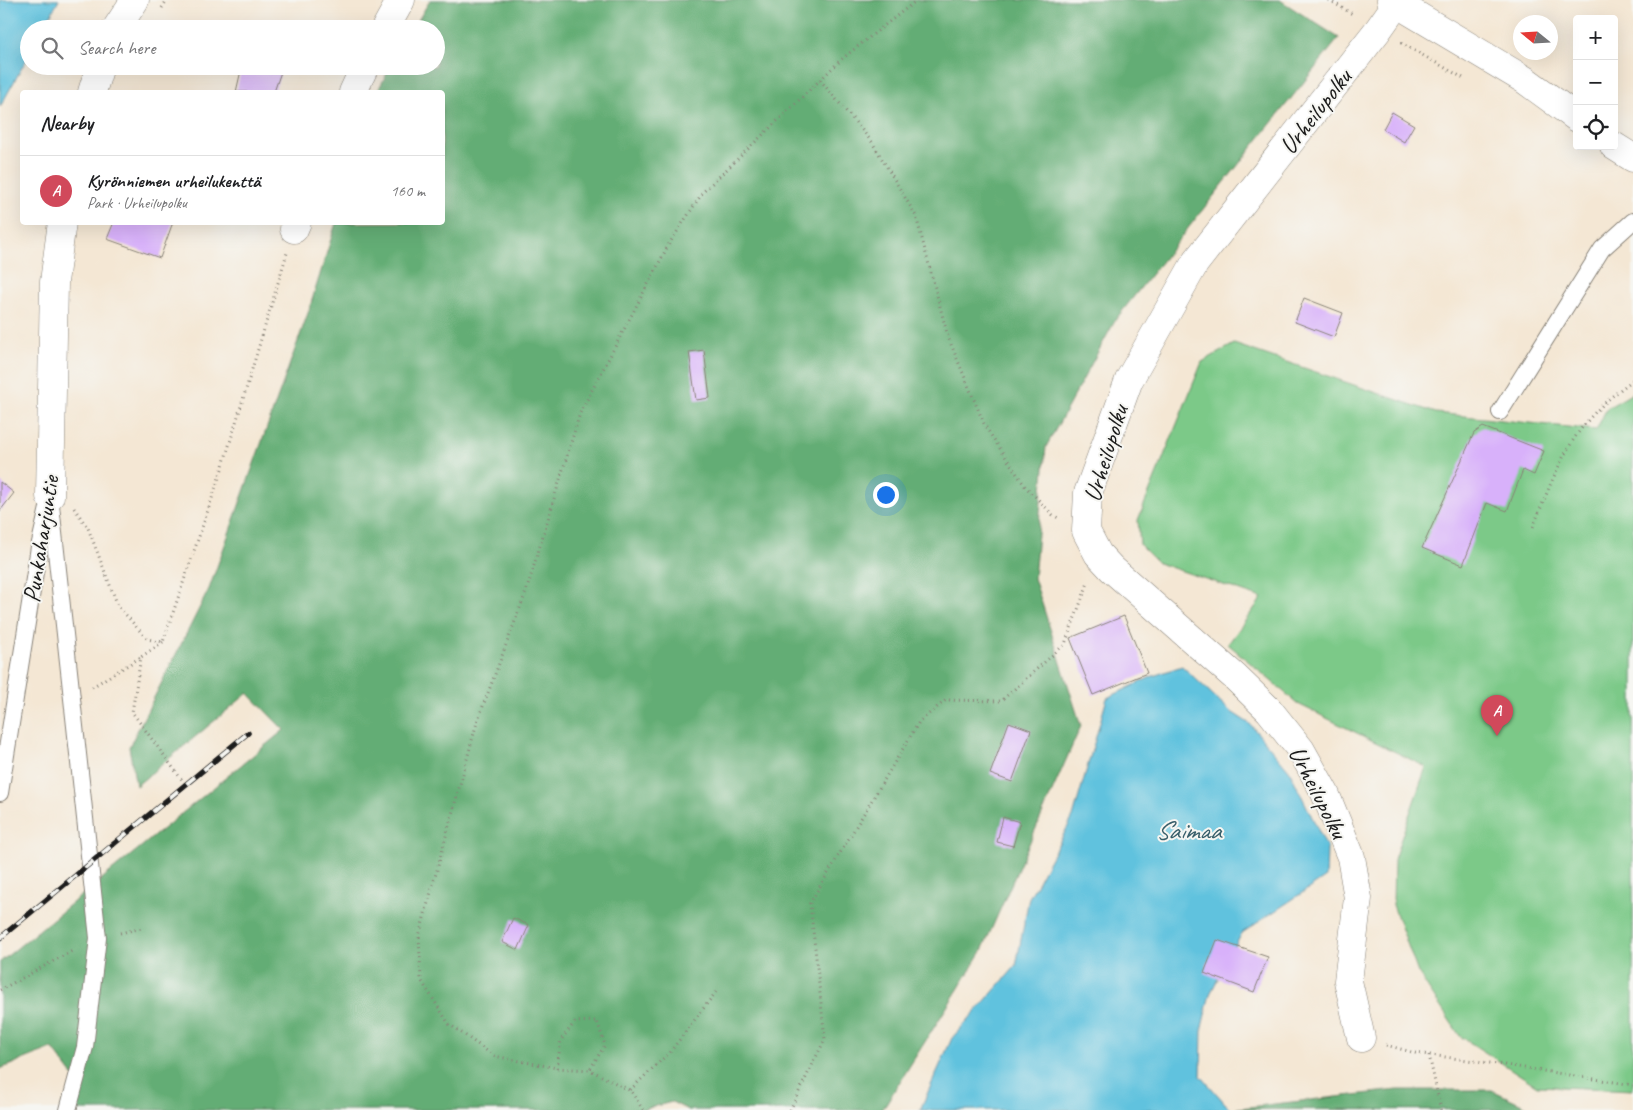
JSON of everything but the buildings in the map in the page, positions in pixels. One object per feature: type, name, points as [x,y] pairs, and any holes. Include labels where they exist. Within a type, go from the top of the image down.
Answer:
[{"type":"street","points":[[122,20],[135,0]]},
{"type":"street","points":[[390,20],[401,0]]},
{"type":"street","points":[[1394,2],[1525,80],[1573,115]]},
{"type":"street","name":"Urheilupolku","points":[[1361,1038],[1348,981],[1358,898],[1351,857],[1325,793],[1301,750],[1269,710],[1235,677],[1112,569],[1092,542],[1088,493],[1129,380],[1195,264],[1378,30],[1394,2]]},
{"type":"street","points":[[93,90],[97,75]]},
{"type":"street","points":[[354,90],[361,75]]},
{"type":"street","name":"Punkaharjuntie","points":[[62,225],[54,282],[62,500]]},
{"type":"lane","points":[[1500,412],[1602,249],[1633,221]]},
{"type":"lane","points":[[62,500],[72,699],[98,938],[85,1047],[68,1110]]},
{"type":"lane","name":"Punkaharjuntie","points":[[0,793],[39,547],[62,500]]},
{"type":"path","points":[[644,1110],[631,1091],[590,1070],[557,1068],[494,1056],[449,1024],[420,980],[419,936],[477,722],[526,592],[580,413],[670,244],[703,192],[843,58],[917,0]]},
{"type":"path","points":[[790,1110],[825,1039],[810,903],[919,722],[946,700],[1001,701],[1065,644],[1092,542],[1053,516],[1025,486],[985,426],[948,337],[916,216],[872,142],[820,80]]},
{"type":"path","points":[[72,699],[163,642],[222,469],[295,226]]},
{"type":"path","points":[[1533,527],[1563,455],[1572,441],[1586,422],[1609,398],[1633,380]]},
{"type":"path","points":[[62,500],[88,528],[118,606],[147,639],[163,642]]},
{"type":"path","points":[[141,657],[132,712],[185,784]]},
{"type":"path","points":[[0,990],[98,938],[142,928]]},
{"type":"path","points":[[631,1091],[670,1052],[716,992]]},
{"type":"path","points":[[557,1068],[561,1040],[575,1022],[598,1021],[605,1045],[590,1070]]},
{"type":"path","points":[[1361,1038],[1429,1055],[1633,1085]]},
{"type":"path","points":[[1429,1055],[1441,1110]]},
{"type":"green space","points":[[430,0],[1280,0],[1339,38],[1116,319],[1046,447],[1034,578],[1081,726],[981,953],[882,1110],[688,1110],[672,1102],[641,1110],[68,1110],[77,1081],[52,1048],[0,1069],[0,962],[284,730],[248,693],[136,786],[129,747],[209,589],[308,313],[335,225],[445,225],[445,90],[378,90],[386,75],[445,75],[445,20],[418,20]]},
{"type":"green space","points":[[1234,344],[1436,413],[1596,430],[1607,408],[1633,393],[1633,1090],[1537,1086],[1460,1036],[1418,973],[1393,905],[1394,859],[1426,767],[1298,704],[1228,644],[1262,598],[1158,563],[1140,545],[1138,520],[1202,362]]},
{"type":"green space","points":[[1397,1090],[1492,1090],[1535,1110],[1231,1109]]},
{"type":"water","points":[[0,0],[59,0],[48,20],[20,20],[20,71],[0,107]]},
{"type":"water","name":"Saimaa","points":[[1182,666],[1230,711],[1250,724],[1289,770],[1327,848],[1326,877],[1242,933],[1210,994],[1202,1027],[1201,1076],[1231,1110],[920,1110],[952,1038],[1016,966],[1029,898],[1073,817],[1107,698],[1153,676]]},
{"type":"railway","points":[[0,938],[248,733]]},
{"type":"place","name":"Kyrönniemen urheilukenttä","points":[[1497,736]]}]
